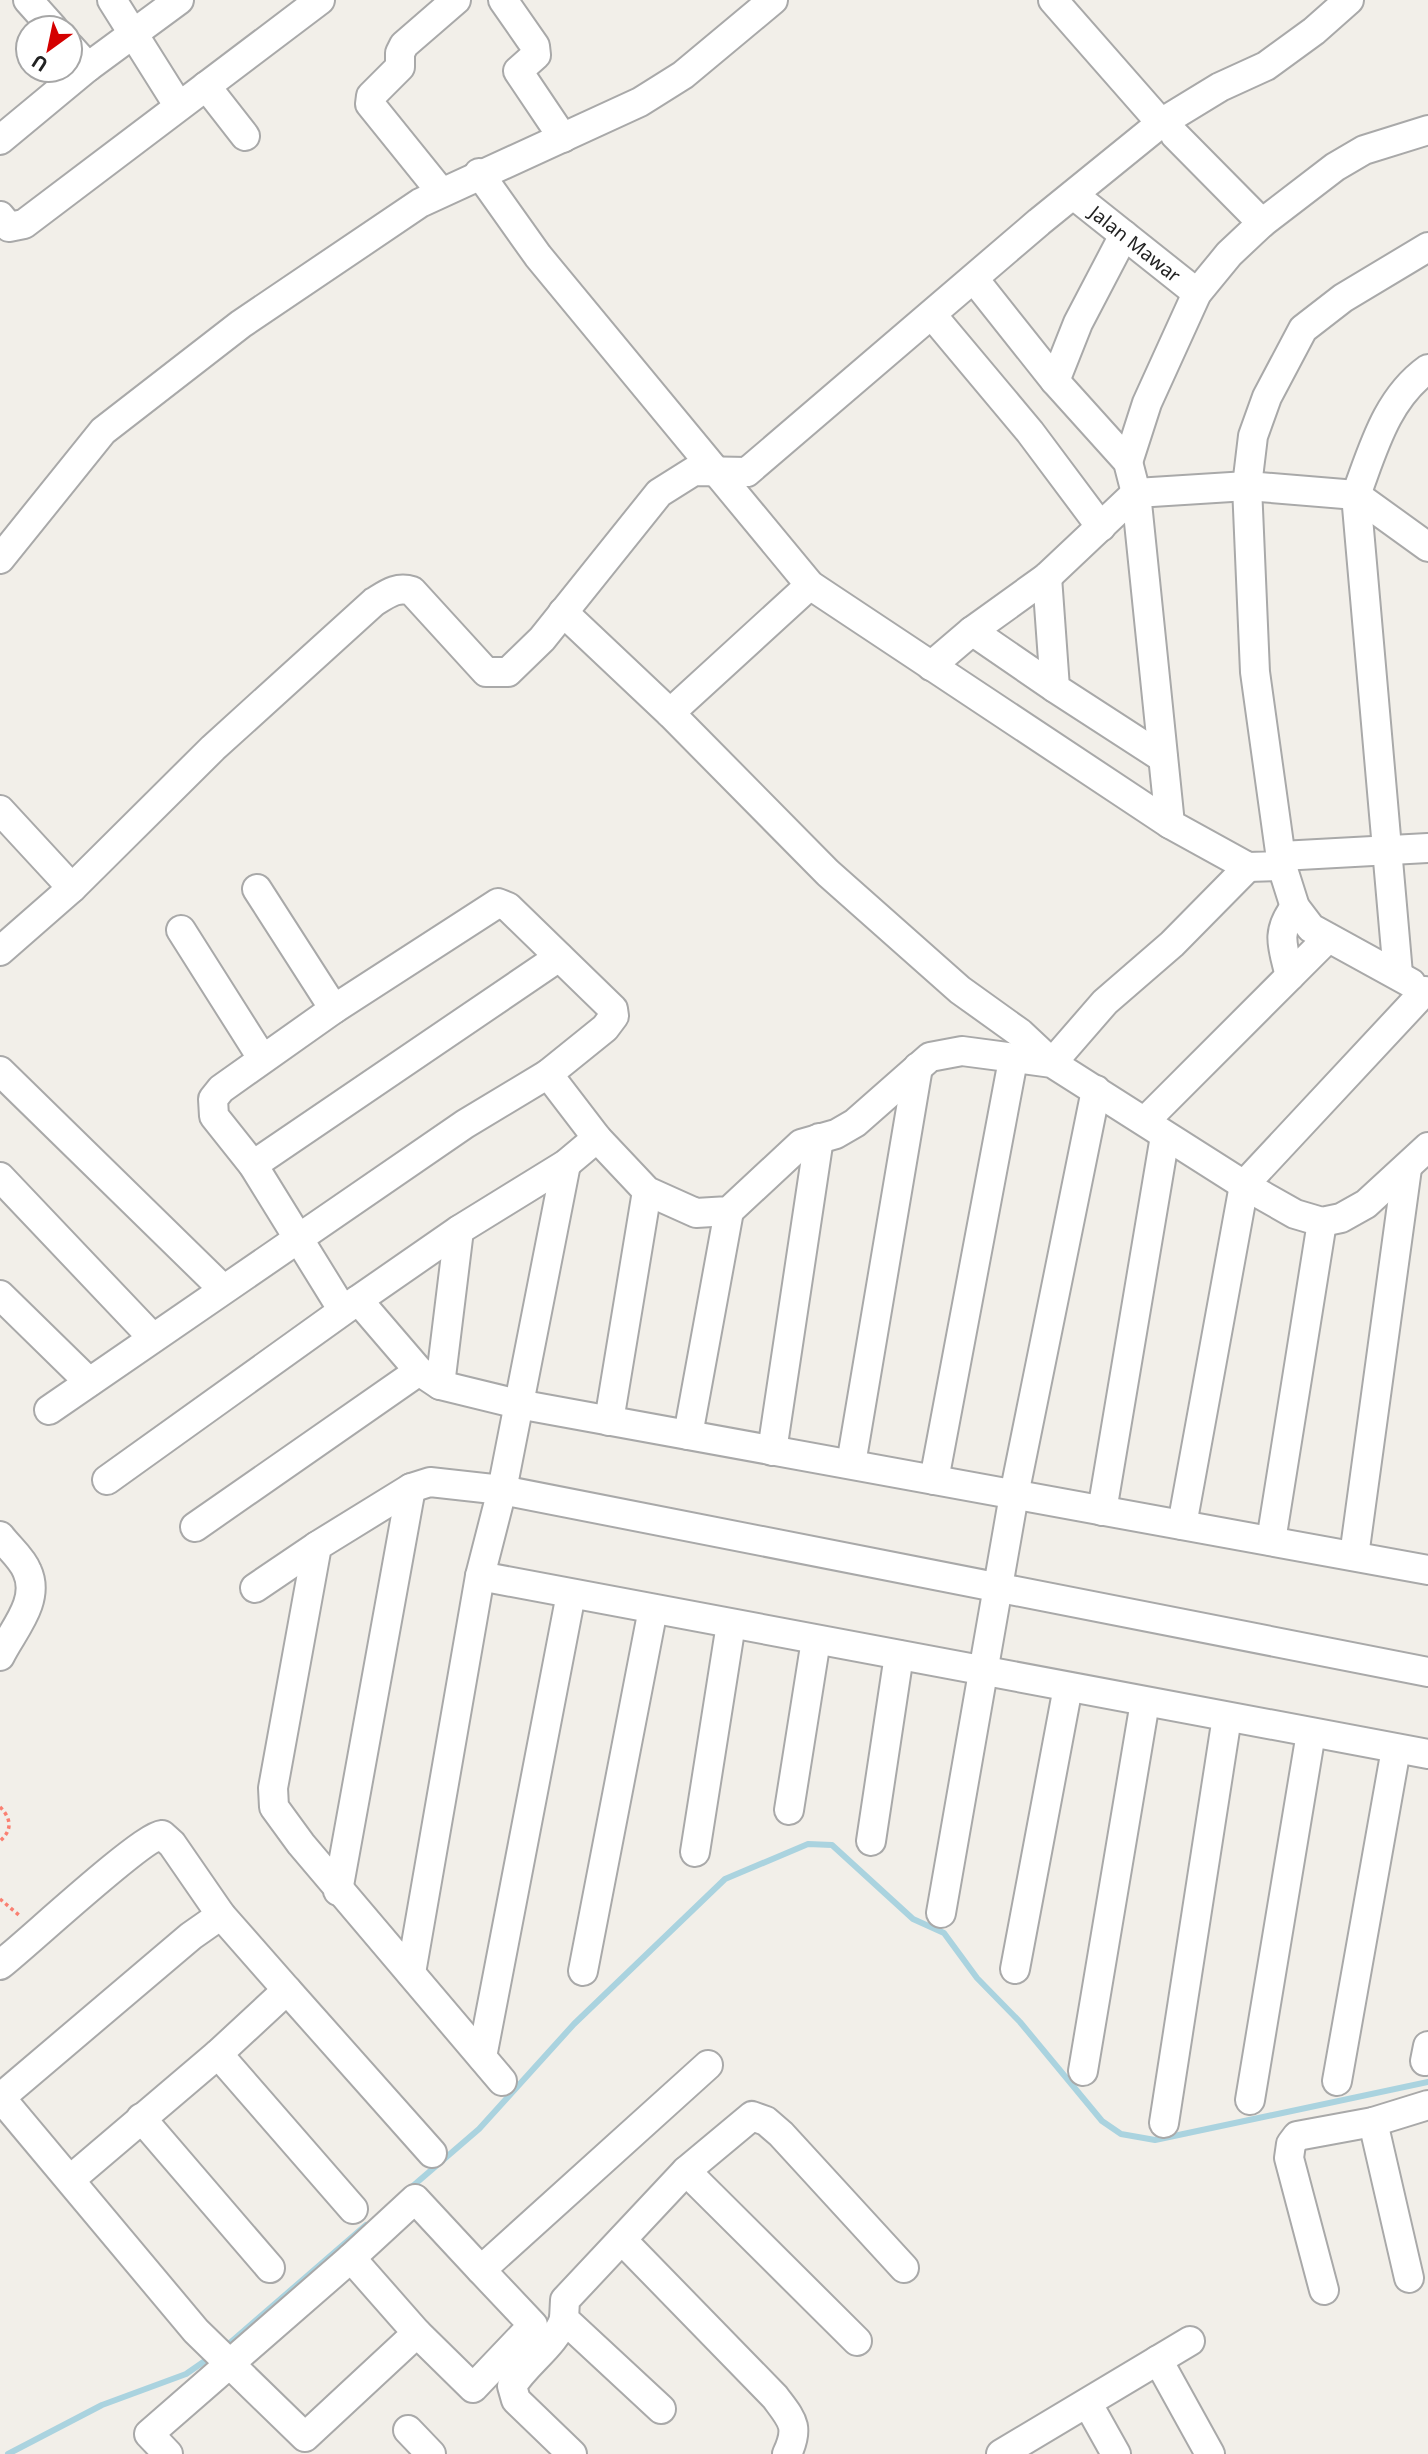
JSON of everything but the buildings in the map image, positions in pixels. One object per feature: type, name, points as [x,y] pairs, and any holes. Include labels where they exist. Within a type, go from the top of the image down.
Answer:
[{"type":"street","points":[[112,0],[178,105]]},
{"type":"street","points":[[84,55],[132,35],[178,0]]},
{"type":"street","points":[[0,216],[9,227],[24,224],[320,0]]},
{"type":"street","points":[[441,192],[370,104],[371,96],[400,66],[400,53],[404,45],[456,0]]},
{"type":"street","points":[[503,0],[535,46],[536,55],[518,71],[563,138]]},
{"type":"street","points":[[0,559],[103,431],[181,368],[252,316],[420,203],[479,173],[640,102],[683,75],[773,0]]},
{"type":"street","points":[[1053,0],[1168,129],[1262,223]]},
{"type":"street","points":[[0,951],[72,888],[276,689],[374,602],[392,590],[404,588],[412,591],[486,672],[508,672],[522,662],[659,493],[694,471],[712,470],[727,474],[747,472],[1075,196],[1168,129],[1220,87],[1266,66],[1314,31],[1349,0]]},
{"type":"street","points":[[4,129],[51,84]]},
{"type":"street","points":[[206,86],[245,136]]},
{"type":"street","points":[[1128,462],[1147,403],[1197,293],[1229,254],[1262,223],[1335,167],[1364,150],[1428,130]]},
{"type":"street","points":[[479,173],[538,256],[712,470],[810,585],[1170,824],[1248,867]]},
{"type":"street","name":"Jalan Mawar","points":[[1075,196],[1197,293]]},
{"type":"street","points":[[1055,381],[1078,323],[1124,235]]},
{"type":"street","points":[[1182,1525],[1244,1185],[1426,992],[1398,974],[1328,939],[1311,928],[1295,908],[1281,861],[1255,672],[1247,486],[1253,436],[1266,397],[1303,329],[1343,298],[1428,247]]},
{"type":"street","points":[[974,279],[1055,381],[1128,462],[1136,493],[1170,824]]},
{"type":"street","points":[[932,315],[1030,432],[1101,527]]},
{"type":"street","points":[[1398,974],[1356,495],[1383,422],[1401,396],[1428,369]]},
{"type":"street","points":[[931,666],[972,631],[1047,577],[1136,493],[1247,486],[1356,495],[1428,547]]},
{"type":"street","points":[[1047,577],[1055,688]]},
{"type":"street","points":[[670,713],[810,585]]},
{"type":"street","points":[[563,612],[670,713],[828,873],[960,990],[1020,1034],[1052,1063],[1244,1185],[1295,1214],[1322,1222],[1341,1218],[1366,1204],[1428,1147]]},
{"type":"street","points":[[972,631],[1163,758]]},
{"type":"street","points":[[0,810],[72,888]]},
{"type":"street","points":[[1052,1063],[1105,1002],[1171,944],[1248,867],[1281,861],[1428,848]]},
{"type":"street","points":[[257,889],[334,1009]]},
{"type":"street","points":[[49,1410],[152,1337],[297,1239],[502,1099],[548,1074],[605,1028],[614,1016],[613,1009],[508,907],[498,903],[262,1058],[221,1089],[213,1099],[215,1116],[253,1165],[297,1239],[350,1305],[430,1378],[518,1404],[1428,1570]]},
{"type":"street","points":[[1290,976],[1281,937],[1285,921],[1295,908]]},
{"type":"street","points":[[181,930],[262,1058]]},
{"type":"street","points":[[1102,1511],[1155,1129],[1290,976],[1328,939]]},
{"type":"street","points":[[253,1165],[559,957]]},
{"type":"street","points":[[962,1051],[990,1012]]},
{"type":"street","points":[[548,1074],[597,1138],[647,1191],[696,1213],[729,1211],[752,1194],[802,1144],[836,1134],[855,1123],[930,1057],[962,1051],[1052,1063]]},
{"type":"street","points":[[934,1480],[1013,1059]]},
{"type":"street","points":[[852,1464],[918,1067]]},
{"type":"street","points":[[0,1071],[223,1289]]},
{"type":"street","points":[[941,1913],[1014,1495],[1096,1090]]},
{"type":"street","points":[[107,1480],[350,1305],[459,1230],[566,1164],[597,1138]]},
{"type":"street","points":[[772,1451],[819,1138]]},
{"type":"street","points":[[411,1973],[480,1576],[502,1490],[566,1164]]},
{"type":"street","points":[[1354,1556],[1407,1168]]},
{"type":"street","points":[[0,1177],[152,1337]]},
{"type":"street","points":[[609,1421],[647,1191]]},
{"type":"street","points":[[688,1436],[729,1211]]},
{"type":"street","points":[[1271,1542],[1322,1222]]},
{"type":"street","points":[[195,1527],[430,1378],[459,1230]]},
{"type":"street","points":[[0,1294],[89,1382]]},
{"type":"street","points":[[255,1588],[411,1488],[430,1482],[502,1490],[998,1585],[1428,1672]]},
{"type":"street","points":[[338,1891],[411,1488]]},
{"type":"street","points":[[0,1536],[27,1571],[31,1590],[27,1610],[0,1656]]},
{"type":"street","points":[[317,1546],[273,1788],[274,1807],[338,1891],[502,2081]]},
{"type":"street","points":[[480,1576],[1428,1755]]},
{"type":"street","points":[[482,2057],[571,1594]]},
{"type":"street","points":[[583,1971],[653,1609]]},
{"type":"street","points":[[695,1852],[731,1624]]},
{"type":"street","points":[[789,1811],[816,1640]]},
{"type":"street","points":[[871,1841],[899,1655]]},
{"type":"street","points":[[1015,1969],[1068,1687]]},
{"type":"street","points":[[1083,2071],[1145,1702]]},
{"type":"street","points":[[1164,2123],[1227,1717]]},
{"type":"street","points":[[1250,2100],[1311,1733]]},
{"type":"street","points":[[1337,2081],[1396,1749]]},
{"type":"street","points":[[0,1965],[155,1836],[162,1835],[172,1844],[221,1914],[432,2153]]},
{"type":"street","points":[[221,1914],[191,1936],[0,2097],[221,2357],[311,2446],[417,2333]]},
{"type":"street","points":[[71,2179],[218,2054],[287,1990]]},
{"type":"street","points":[[218,2054],[353,2209]]},
{"type":"street","points":[[481,2270],[708,2065]]},
{"type":"street","points":[[1324,2290],[1289,2158],[1291,2144],[1297,2136],[1373,2122],[1428,2105]]},
{"type":"street","points":[[572,2454],[516,2400],[512,2386],[523,2368],[561,2329],[565,2300],[571,2291],[686,2171],[752,2116],[766,2121],[904,2267]]},
{"type":"street","points":[[141,2118],[270,2268]]},
{"type":"street","points":[[1373,2122],[1409,2278]]},
{"type":"street","points":[[686,2171],[857,2341]]},
{"type":"street","points":[[160,2452],[149,2434],[221,2357],[351,2258],[415,2199],[533,2325],[473,2388],[417,2333],[351,2258]]},
{"type":"street","points":[[622,2240],[775,2397],[794,2424],[794,2439],[787,2454]]},
{"type":"street","points":[[564,2319],[661,2409]]},
{"type":"street","points":[[1011,2451],[1190,2341]]},
{"type":"street","points":[[1158,2360],[1210,2454]]},
{"type":"street","points":[[1088,2404],[1116,2454]]},
{"type":"street","points":[[408,2431],[430,2454]]},
{"type":"path","points":[[0,1807],[8,1815],[10,1824],[6,1836],[0,1841]]},
{"type":"waterway","points":[[407,2191],[479,2129],[574,2024],[725,1879],[808,1844],[832,1845],[913,1919],[944,1933],[977,1978],[1020,2022],[1102,2121],[1121,2134],[1155,2140],[1428,2082]]},
{"type":"waterway","points":[[224,2348],[366,2225]]},
{"type":"waterway","points":[[8,2454],[102,2405],[186,2374],[212,2356]]}]
